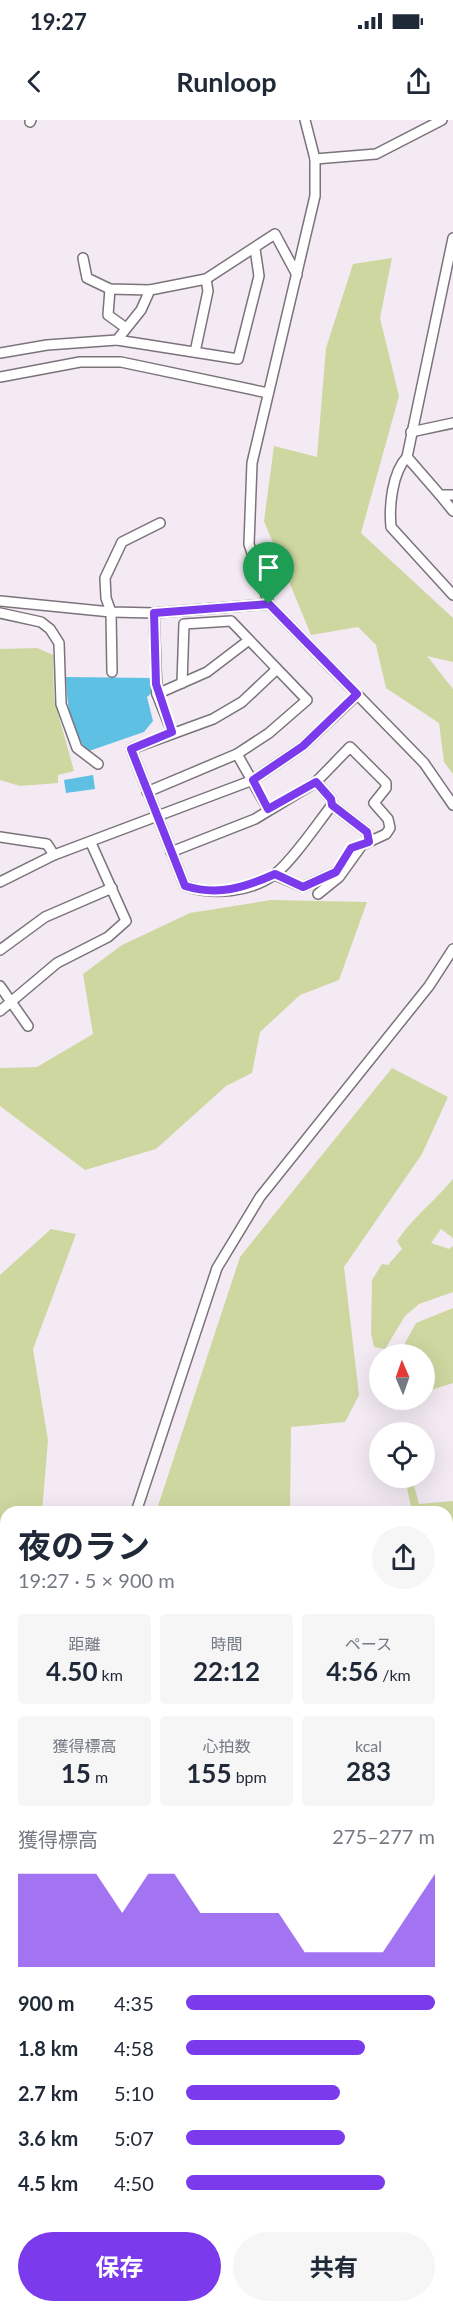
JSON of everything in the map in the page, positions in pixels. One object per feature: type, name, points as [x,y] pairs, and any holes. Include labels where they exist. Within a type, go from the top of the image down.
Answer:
[{"type":"street","points":[[305,120],[315,159],[315,196],[252,463],[249,544],[269,604],[430,770],[453,805]]},
{"type":"street","points":[[315,159],[376,154],[442,120]]},
{"type":"street","points":[[83,258],[87,278],[110,290],[150,290],[206,279],[275,234],[297,275]]},
{"type":"street","points":[[453,238],[450,267],[407,457],[399,466],[390,514],[391,527],[453,596]]},
{"type":"street","points":[[0,353],[82,341],[117,340],[238,359],[260,276],[255,249]]},
{"type":"street","points":[[195,352],[208,291],[206,279]]},
{"type":"street","points":[[110,290],[108,315],[126,328]]},
{"type":"street","points":[[117,340],[141,310],[150,290]]},
{"type":"street","points":[[0,377],[80,362],[121,362],[268,393]]},
{"type":"street","points":[[411,432],[453,423]]},
{"type":"street","points":[[407,457],[453,511]]},
{"type":"street","points":[[440,495],[453,495]]},
{"type":"street","points":[[112,672],[111,612],[106,598],[105,578],[122,542],[160,523]]},
{"type":"street","points":[[0,601],[111,612],[154,613],[269,604]]},
{"type":"street","points":[[0,613],[41,622],[50,629],[59,643],[61,704],[77,748],[98,764]]},
{"type":"street","points":[[154,613],[157,694],[172,732]]},
{"type":"street","points":[[147,792],[237,754],[269,733],[307,700],[231,621],[184,624],[182,682]]},
{"type":"street","points":[[157,694],[207,672],[249,640]]},
{"type":"street","points":[[276,670],[242,702],[213,719],[172,732],[131,749],[185,886],[201,891],[222,892],[247,887],[275,874],[332,805]]},
{"type":"street","points":[[0,882],[54,855],[91,843],[253,780],[303,746],[357,694]]},
{"type":"street","points":[[171,852],[255,819],[268,809],[316,782],[350,747],[386,783],[386,788],[374,803],[388,819],[390,828],[386,834],[366,844],[351,848],[336,872],[303,887],[275,874]]},
{"type":"street","points":[[237,754],[268,809]]},
{"type":"street","points":[[316,782],[331,799],[332,805],[367,832],[366,844],[339,877],[318,894]]},
{"type":"street","points":[[0,837],[47,844],[54,855]]},
{"type":"street","points":[[0,1011],[57,963],[108,937],[126,921],[91,843]]},
{"type":"street","points":[[0,950],[45,917],[112,888]]},
{"type":"street","points":[[138,1506],[217,1268],[260,1197],[429,986],[453,950]]},
{"type":"street","points":[[0,986],[28,1026]]},
{"type":"green space","points":[[392,258],[380,318],[399,396],[361,533],[453,618],[453,662],[427,656],[453,689],[453,774],[444,762],[439,723],[386,688],[376,645],[358,627],[311,635],[264,521],[274,446],[317,457],[326,348],[353,264]]},
{"type":"green space","points":[[37,648],[53,655],[54,699],[74,771],[58,775],[58,783],[20,786],[0,780],[0,649]]},
{"type":"green space","points":[[271,900],[367,902],[339,980],[300,995],[260,1032],[252,1073],[226,1086],[156,1149],[85,1170],[0,1106],[0,1068],[37,1067],[93,1034],[83,974],[122,945],[190,913]]},
{"type":"green space","points":[[392,1068],[448,1097],[422,1154],[344,1267],[359,1395],[345,1422],[291,1427],[290,1506],[158,1506],[240,1257]]},
{"type":"green space","points":[[453,1179],[453,1238],[441,1229],[431,1243],[449,1249],[453,1246],[453,1292],[419,1304],[405,1316],[388,1344],[373,1344],[371,1333],[372,1280],[382,1264],[388,1265],[402,1249],[397,1241],[403,1232]]},
{"type":"green space","points":[[51,1229],[76,1234],[33,1349],[48,1440],[42,1506],[0,1506],[0,1275]]},
{"type":"green space","points":[[453,1308],[453,1383],[435,1389],[435,1344],[404,1344],[416,1323]]},
{"type":"green space","points":[[407,1488],[415,1488],[419,1504],[453,1501],[453,1506],[411,1506]]},
{"type":"water","points":[[66,677],[152,678],[154,691],[147,697],[153,721],[144,732],[89,751],[82,744],[73,727],[68,707]]},
{"type":"water","points":[[93,775],[95,789],[66,793],[64,780]]},
{"type":"route","points":[[269,604],[357,694],[303,746],[253,780],[268,809],[316,782],[331,799],[332,805],[367,832],[369,842],[351,848],[336,872],[303,887],[275,874],[247,887],[222,892],[201,891],[185,886],[131,749],[172,732],[157,694],[154,613],[269,604]]}]
